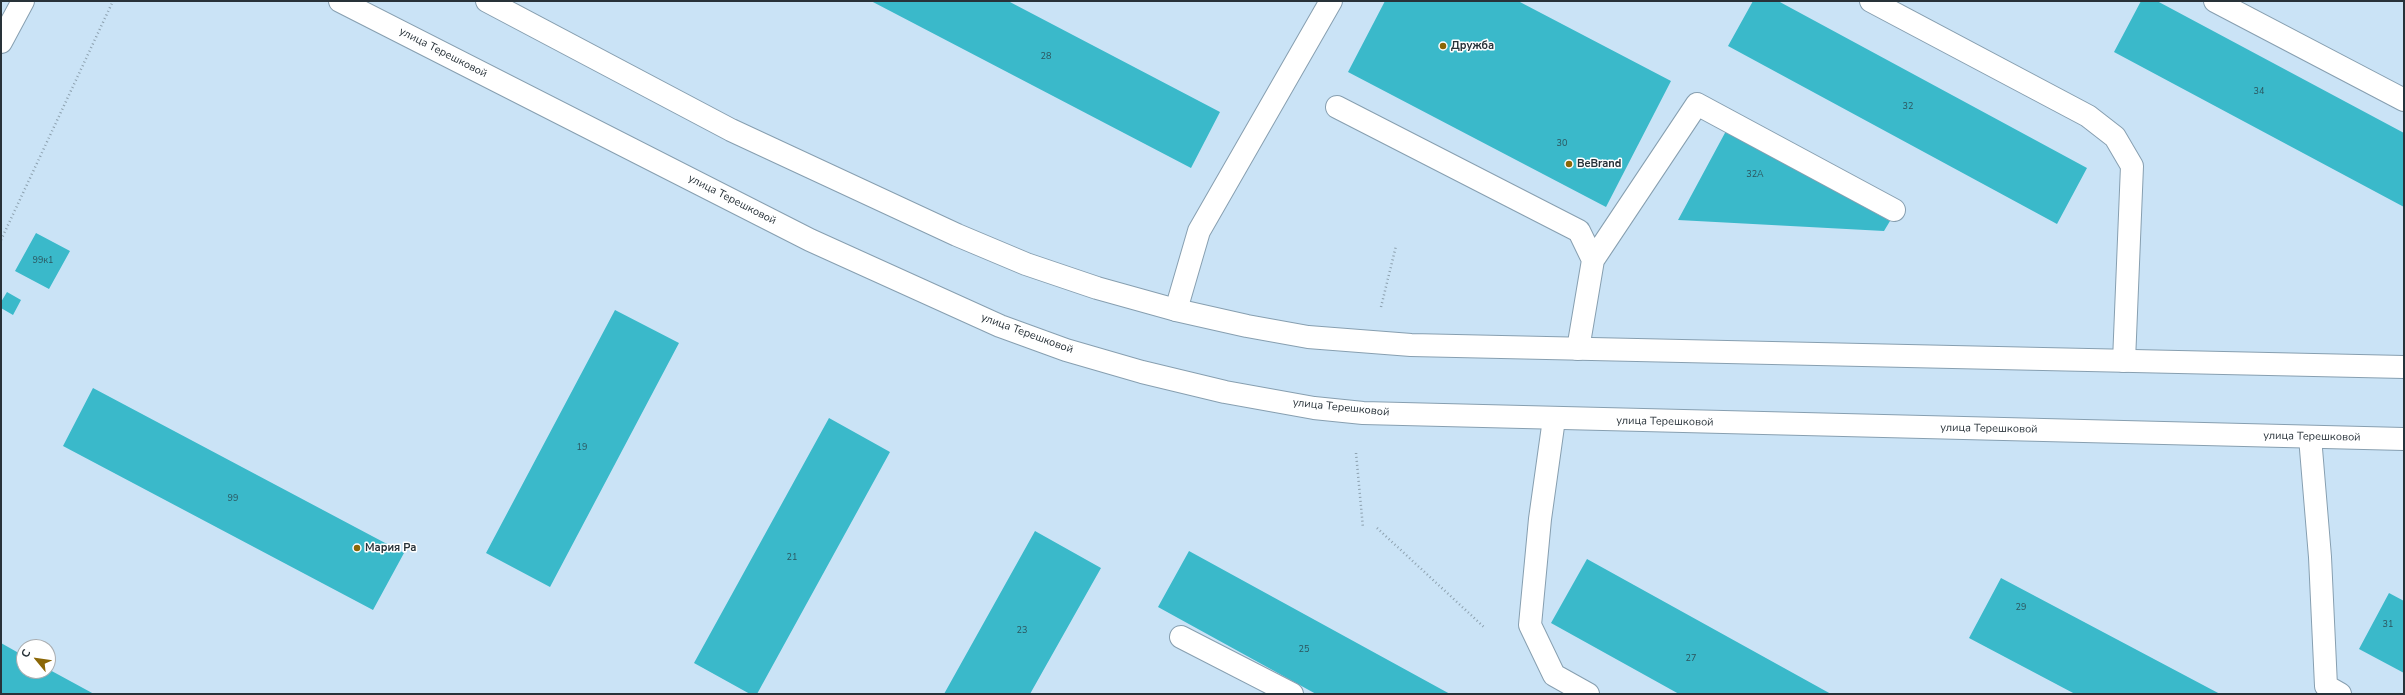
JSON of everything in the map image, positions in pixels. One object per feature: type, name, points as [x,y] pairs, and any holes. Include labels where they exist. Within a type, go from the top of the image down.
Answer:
[{"type":"main road","points":[[1,42],[23,1]]},
{"type":"main road","name":"улица Терешковой","points":[[340,1],[810,240],[1000,326],[1066,350],[1142,372],[1225,392],[1314,408],[1363,413],[1554,419],[2404,439]]},
{"type":"main road","points":[[487,1],[731,130],[957,235],[1026,264],[1097,288],[1176,310],[1308,337],[1411,345],[2404,367]]},
{"type":"main road","points":[[1176,310],[1199,231],[1331,1]]},
{"type":"main road","points":[[1870,1],[2088,116],[2115,137],[2132,166],[2124,361]]},
{"type":"main road","points":[[2215,1],[2404,100]]},
{"type":"main road","points":[[1578,349],[1593,260],[1697,104],[1894,210]]},
{"type":"main road","points":[[1337,107],[1579,231],[1593,260]]},
{"type":"main road","points":[[1554,419],[1540,519],[1530,625],[1554,675],[1588,694]]},
{"type":"main road","points":[[2310,437],[2320,557],[2326,686],[2340,694]]},
{"type":"main road","points":[[1181,636],[1292,694]]},
{"type":"path","points":[[1,240],[113,1]]},
{"type":"path","points":[[1381,307],[1396,246]]},
{"type":"path","points":[[1356,453],[1363,528]]},
{"type":"path","points":[[1377,528],[1485,628]]},
{"type":"building","points":[[871,1],[1008,1],[1220,112],[1191,168]]},
{"type":"building","points":[[1385,1],[1518,1],[1671,81],[1606,207],[1348,72]]},
{"type":"building","points":[[1753,1],[1778,1],[2087,168],[2057,224],[1728,46]]},
{"type":"building","points":[[2141,1],[2157,1],[2404,133],[2404,207],[2114,52]]},
{"type":"building","points":[[1726,131],[1890,221],[1884,231],[1678,220]]},
{"type":"building","points":[[36,233],[70,251],[49,289],[15,271]]},
{"type":"building","points":[[7,292],[21,300],[13,315],[1,308],[1,302]]},
{"type":"building","points":[[615,310],[679,343],[550,587],[486,553]]},
{"type":"building","points":[[93,388],[404,553],[373,610],[63,446]]},
{"type":"building","points":[[829,418],[890,452],[757,694],[750,694],[694,663]]},
{"type":"building","points":[[1035,531],[1101,568],[1030,694],[944,694]]},
{"type":"building","points":[[1189,551],[1450,694],[1316,694],[1158,607]]},
{"type":"building","points":[[1587,559],[1831,694],[1679,694],[1551,623]]},
{"type":"building","points":[[2001,578],[2220,694],[2075,694],[1969,638]]},
{"type":"building","points":[[2389,593],[2404,601],[2404,673],[2359,649]]},
{"type":"building","points":[[1,643],[16,651],[16,679],[56,679],[56,673],[94,694],[1,694]]},
{"type":"place","name":"Дружба","points":[[1443,46]]},
{"type":"place","name":"BeBrand","points":[[1569,164]]},
{"type":"place","name":"Мария Ра","points":[[357,548]]}]
